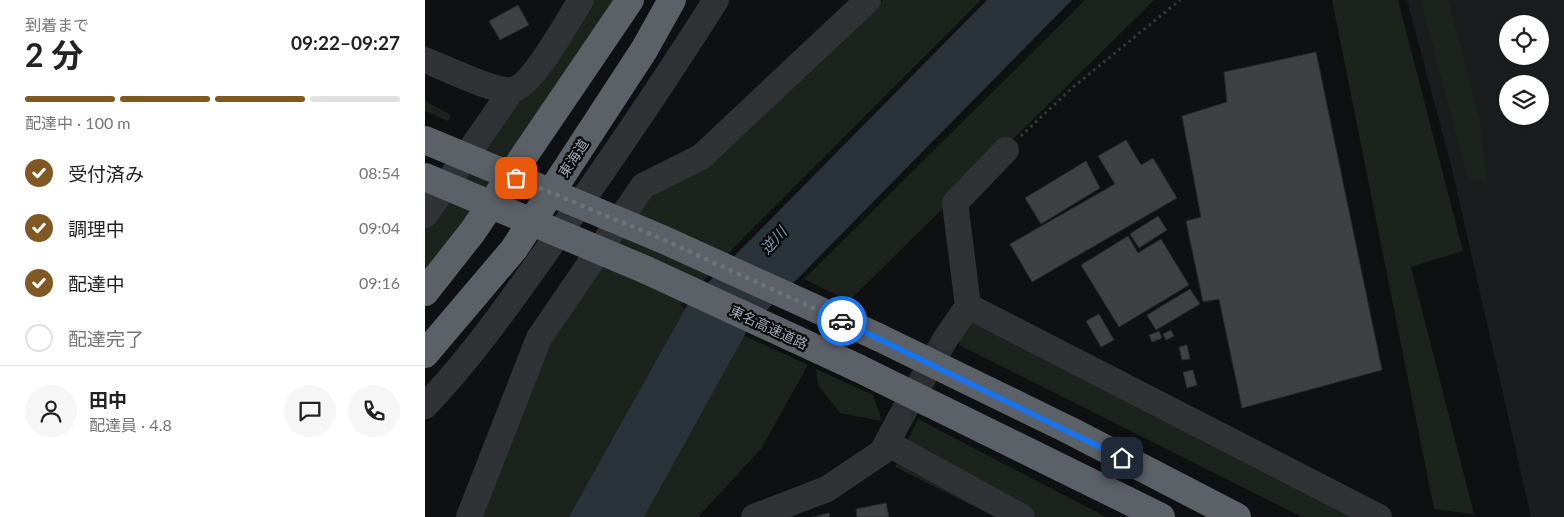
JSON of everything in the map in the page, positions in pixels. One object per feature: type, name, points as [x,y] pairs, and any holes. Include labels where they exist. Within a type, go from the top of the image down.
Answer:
[{"type":"highway","points":[[425,292],[473,232],[630,0]]},
{"type":"highway","name":"東海道","points":[[425,354],[514,249],[644,50],[672,0]]},
{"type":"highway","points":[[425,140],[662,239],[878,337],[1069,430],[1237,517]]},
{"type":"highway","name":"東名高速道路","points":[[425,177],[644,269],[858,368],[1161,517]]},
{"type":"street","points":[[425,215],[512,90],[534,74],[581,0]]},
{"type":"street","points":[[425,406],[443,387],[506,308],[618,150],[716,0]]},
{"type":"street","points":[[469,517],[539,338],[643,186],[701,157],[868,0]]},
{"type":"street","points":[[425,60],[499,90],[512,90]]},
{"type":"street","points":[[945,338],[968,306],[955,203],[1006,150]]},
{"type":"street","points":[[968,306],[1379,517]]},
{"type":"street","points":[[754,517],[827,489],[882,452],[899,420]]},
{"type":"street","points":[[887,443],[1022,517]]},
{"type":"path","points":[[1006,150],[1073,88],[1180,0]]},
{"type":"shaded area","points":[[589,0],[617,0],[545,108],[425,275],[425,228]]},
{"type":"shaded area","points":[[883,0],[981,0],[745,236],[680,306],[808,365],[761,449],[698,517],[477,517],[540,336],[651,190],[710,164]]},
{"type":"shaded area","points":[[1085,0],[1154,0],[849,301],[804,279]]},
{"type":"shaded area","points":[[1332,0],[1398,0],[1463,251],[1411,267],[1474,514],[1434,509]]},
{"type":"shaded area","points":[[1407,0],[1564,0],[1564,517],[1531,517],[1451,165]]},
{"type":"shaded area","points":[[1421,0],[1448,0],[1480,120],[1487,182],[1467,177]]},
{"type":"shaded area","points":[[425,101],[451,115],[448,121],[425,111]]},
{"type":"shaded area","points":[[976,319],[1357,517],[1302,517],[959,345],[960,328]]},
{"type":"shaded area","points":[[816,369],[873,395],[882,421],[840,413],[818,385]]},
{"type":"shaded area","points":[[918,419],[1106,517],[995,517],[895,467]]},
{"type":"water","name":"逆川","points":[[987,0],[1072,0],[748,329],[644,517],[569,517],[689,302]]},
{"type":"building","points":[[518,5],[529,25],[500,40],[489,21]]},
{"type":"building","points":[[1316,52],[1382,370],[1242,408],[1219,299],[1203,302],[1186,221],[1201,217],[1182,116],[1227,102],[1224,72]]},
{"type":"building","points":[[1126,140],[1141,165],[1153,158],[1177,198],[1032,282],[1010,244],[1115,184],[1098,156]]},
{"type":"building","points":[[1086,161],[1100,188],[1041,224],[1025,198]]},
{"type":"building","points":[[1158,216],[1167,230],[1139,248],[1130,234]]},
{"type":"building","points":[[1128,236],[1138,253],[1161,239],[1189,285],[1119,327],[1081,265]]},
{"type":"building","points":[[1190,289],[1200,304],[1156,330],[1147,315]]},
{"type":"building","points":[[1099,314],[1114,340],[1101,347],[1086,321]]},
{"type":"building","points":[[1171,330],[1174,336],[1166,340],[1163,334]]},
{"type":"building","points":[[1159,331],[1162,338],[1152,342],[1149,335]]},
{"type":"building","points":[[1187,345],[1190,359],[1182,360],[1179,347]]},
{"type":"building","points":[[1193,370],[1197,385],[1187,388],[1183,372]]},
{"type":"building","points":[[886,503],[889,517],[857,517],[856,509]]},
{"type":"building","points":[[829,513],[830,517],[813,517]]},
{"type":"tunnel","points":[[899,420],[946,338]]},
{"type":"way so far","points":[[516,178],[662,239],[842,321]]},
{"type":"route","points":[[842,321],[1052,422],[1122,458]]}]
